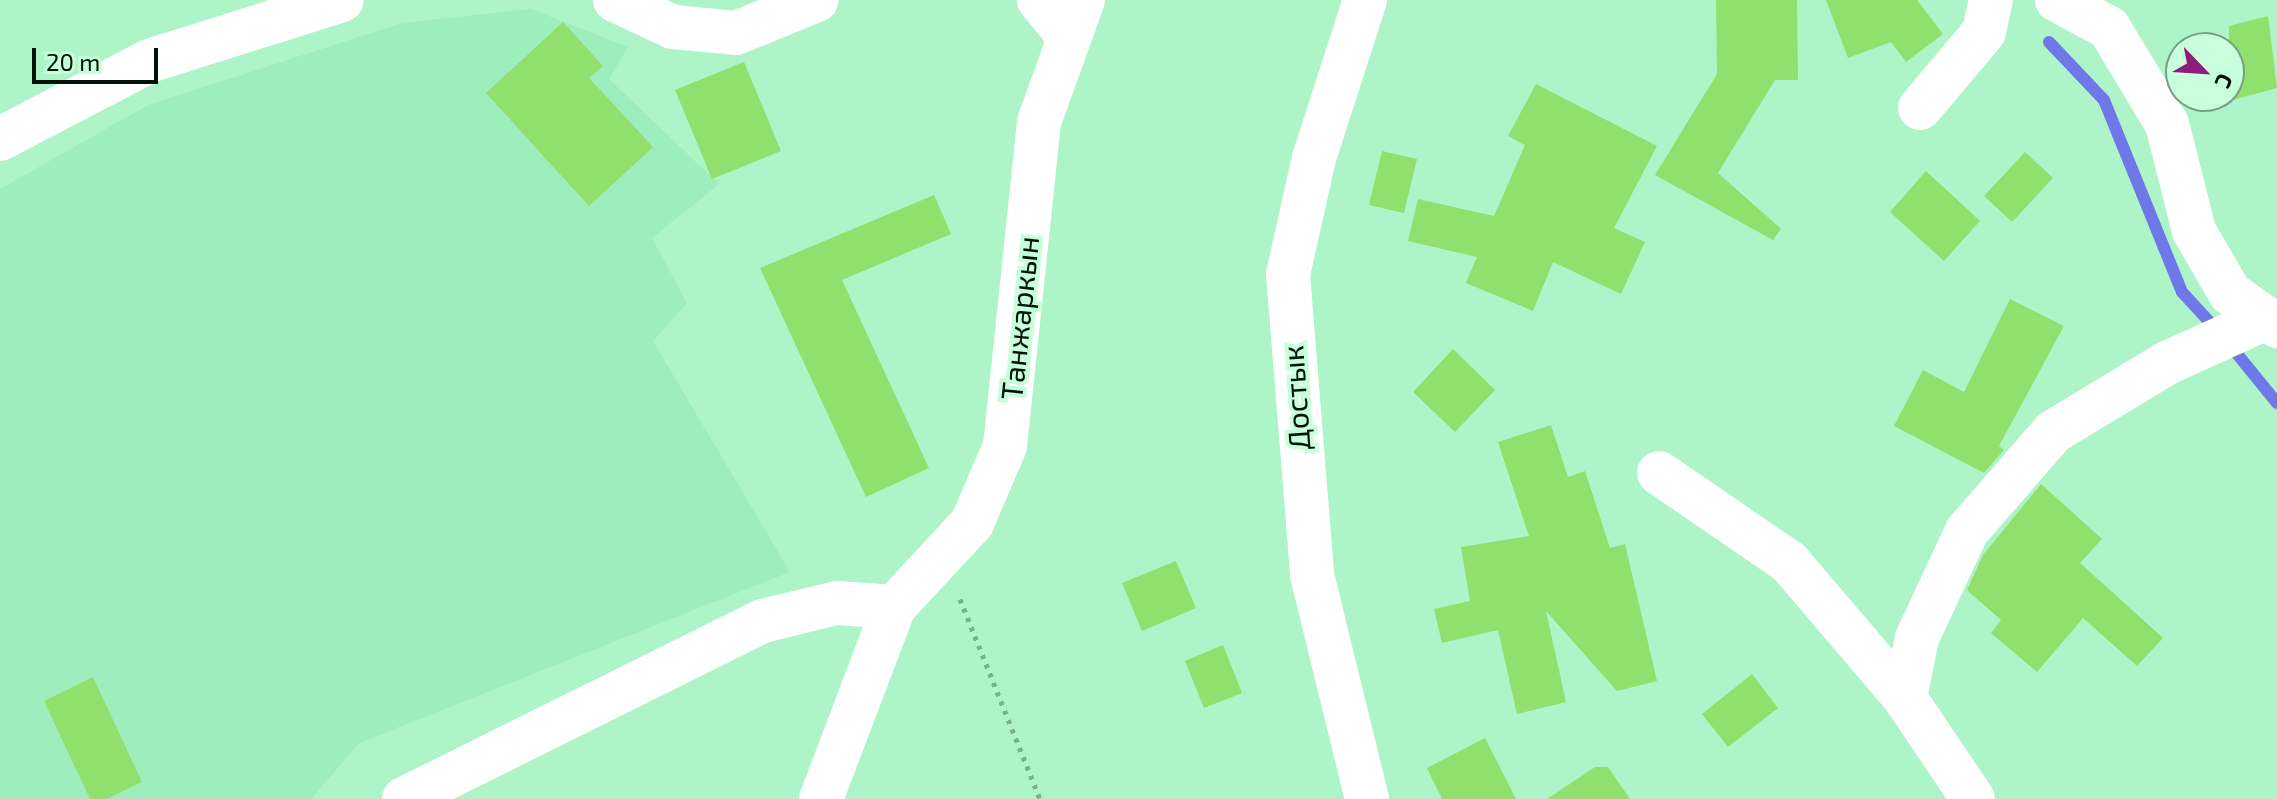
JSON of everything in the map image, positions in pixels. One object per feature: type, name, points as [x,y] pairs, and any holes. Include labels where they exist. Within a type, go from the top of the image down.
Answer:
[{"type":"street","points":[[0,139],[149,61],[342,0]]},
{"type":"street","points":[[615,0],[673,27],[736,33],[817,0]]},
{"type":"street","points":[[1039,0],[1074,17]]},
{"type":"street","name":"Достык","points":[[1365,0],[1314,158],[1288,274],[1312,575],[1367,799]]},
{"type":"street","points":[[1920,108],[1984,32],[1991,0]]},
{"type":"street","points":[[2057,0],[2109,28],[2167,124],[2194,231],[2230,293],[2272,322]]},
{"type":"street","name":"Танжаркын","points":[[821,799],[894,607],[972,523],[1005,446],[1039,122],[1074,17]]},
{"type":"street","points":[[1905,698],[1917,638],[1967,531],[2053,432],[2167,363],[2272,322]]},
{"type":"street","points":[[1659,473],[1789,562],[1905,698],[1973,799]]},
{"type":"street","points":[[404,799],[763,621],[837,603],[894,607]]},
{"type":"path","points":[[961,589],[959,602],[1040,799]]},
{"type":"shaded area","points":[[531,9],[628,47],[609,79],[719,184],[652,238],[687,303],[653,341],[790,572],[359,743],[311,799],[0,799],[0,189],[148,105],[402,23]]},
{"type":"building","points":[[1716,0],[1797,0],[1798,80],[1775,80],[1718,173],[1781,229],[1773,240],[1655,175],[1717,74]]},
{"type":"building","points":[[1826,0],[1917,0],[1943,34],[1906,62],[1891,42],[1848,58]]},
{"type":"building","points":[[2268,16],[2277,88],[2245,97],[2245,32],[2229,32],[2229,26]]},
{"type":"building","points":[[563,22],[603,66],[589,78],[653,147],[589,206],[486,93]]},
{"type":"building","points":[[744,62],[781,151],[712,179],[675,90]]},
{"type":"building","points":[[1536,84],[1657,146],[1614,228],[1645,242],[1621,294],[1553,262],[1533,311],[1466,283],[1477,257],[1408,241],[1418,199],[1494,216],[1525,145],[1508,136]]},
{"type":"building","points":[[1382,151],[1417,159],[1404,213],[1369,205]]},
{"type":"building","points":[[2025,152],[2053,178],[2012,222],[1984,196]]},
{"type":"building","points":[[1926,171],[1980,221],[1944,261],[1890,212]]},
{"type":"building","points":[[934,195],[951,234],[842,280],[929,468],[866,497],[760,268]]},
{"type":"building","points":[[2010,299],[2064,326],[1999,446],[2004,450],[1984,473],[1894,426],[1923,370],[1964,392]]},
{"type":"building","points":[[1453,349],[1495,390],[1455,432],[1413,392]]},
{"type":"building","points":[[1551,425],[1568,477],[1585,471],[1610,548],[1625,544],[1657,681],[1617,691],[1546,611],[1566,702],[1517,714],[1498,630],[1442,643],[1434,609],[1470,601],[1461,547],[1529,536],[1498,442]]},
{"type":"building","points":[[2041,484],[2102,539],[2080,563],[2163,638],[2137,666],[2083,618],[2037,672],[1991,633],[2001,620],[1967,590],[1983,555]]},
{"type":"building","points":[[1176,561],[1196,608],[1142,631],[1122,583]]},
{"type":"building","points":[[1223,645],[1242,693],[1204,708],[1185,661]]},
{"type":"building","points":[[1752,674],[1778,708],[1728,747],[1702,714]]},
{"type":"building","points":[[93,677],[142,782],[106,799],[90,799],[44,701]]},
{"type":"building","points":[[1485,738],[1516,799],[1442,799],[1427,768]]},
{"type":"building","points":[[1595,767],[1608,767],[1630,799],[1547,799]]},
{"type":"waterway","points":[[2049,42],[2104,100],[2182,292],[2217,330]]},
{"type":"waterway","points":[[2229,344],[2277,403]]}]
